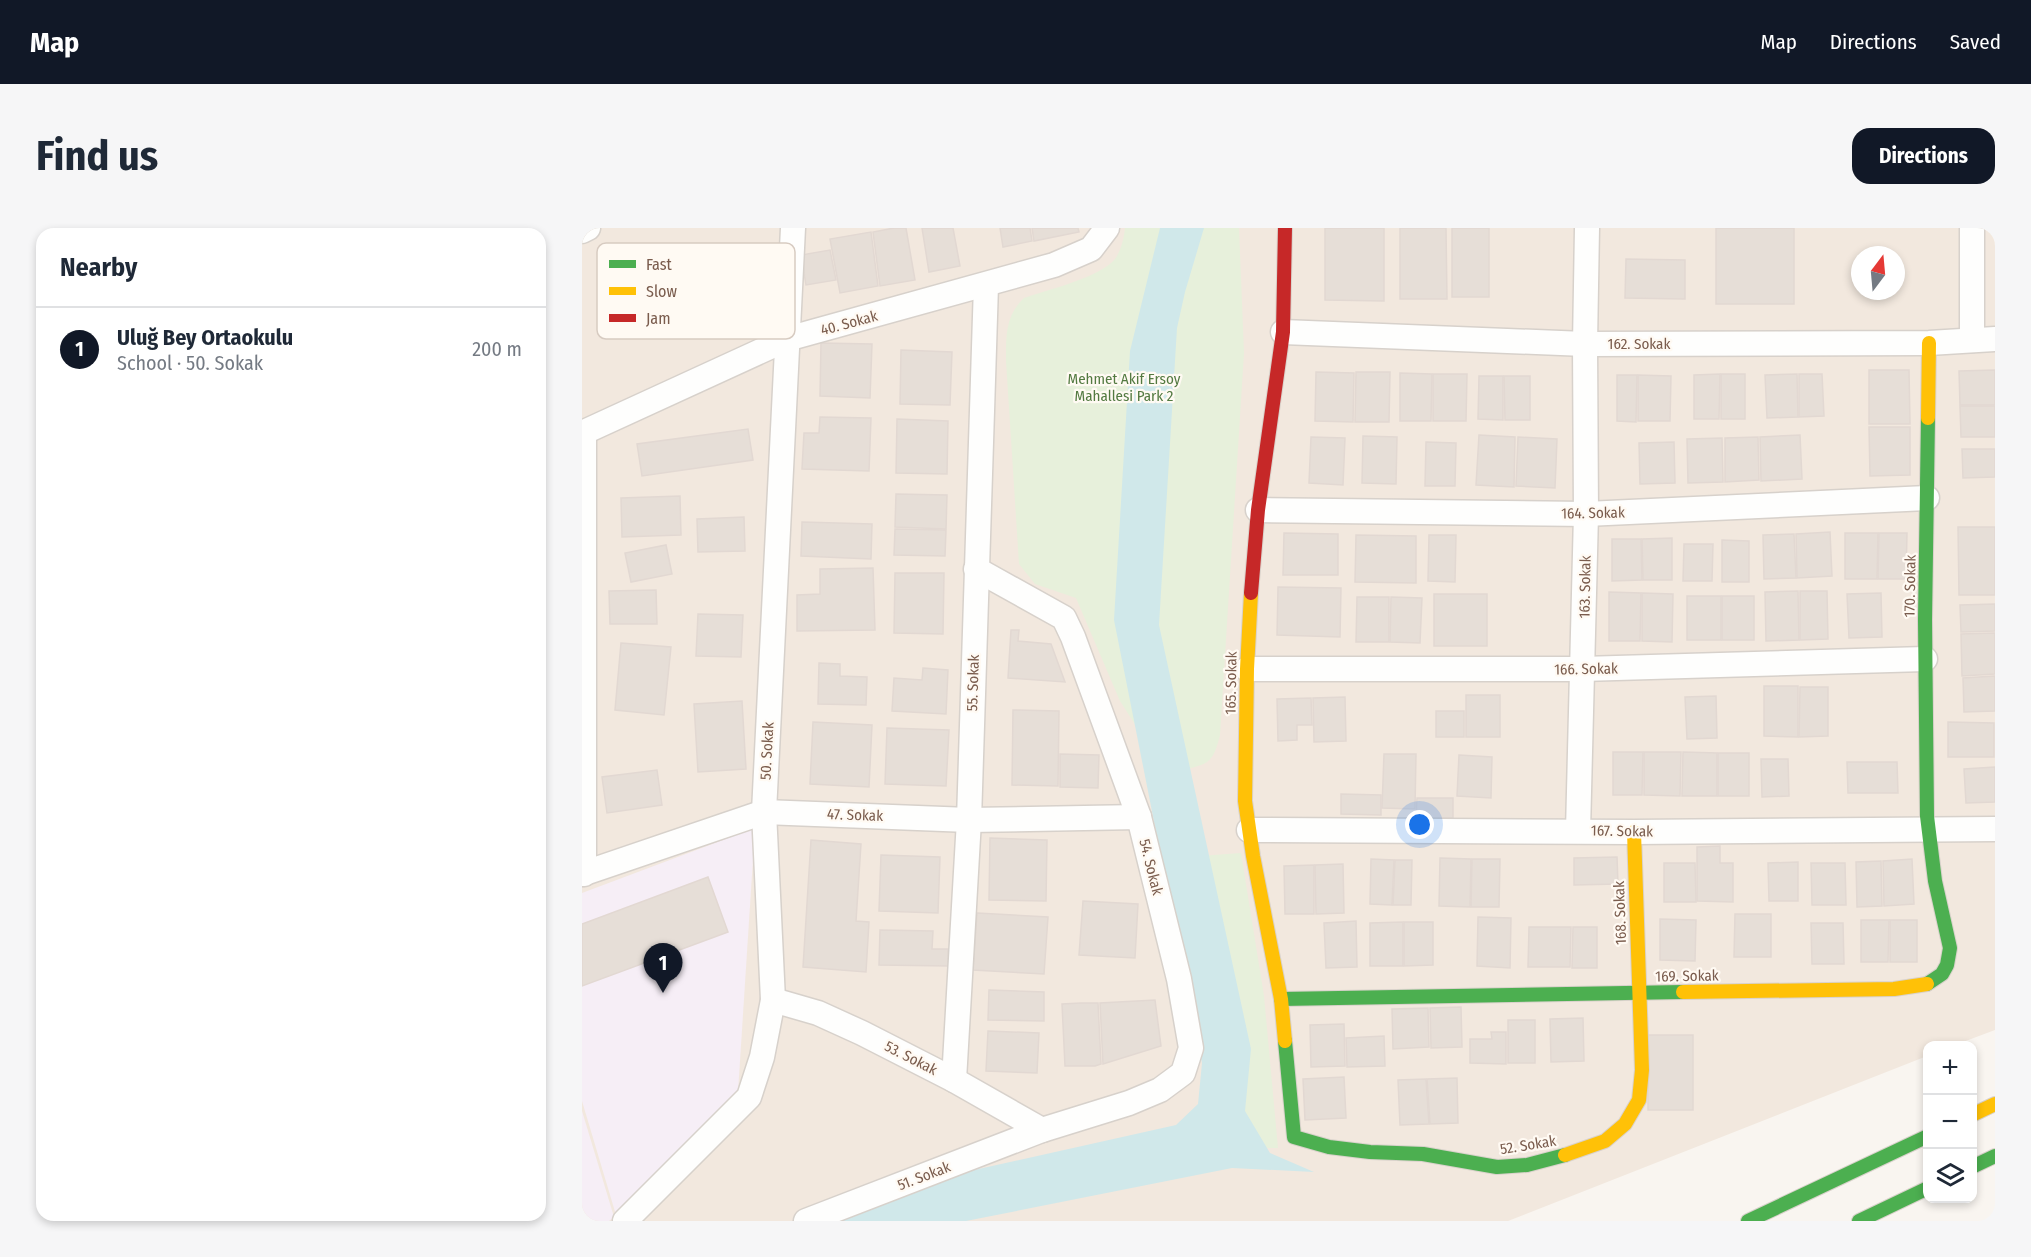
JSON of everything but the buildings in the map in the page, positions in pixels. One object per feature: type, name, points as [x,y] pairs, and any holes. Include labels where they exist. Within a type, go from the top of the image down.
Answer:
[{"type":"street","points":[[582,231],[588,228]]},
{"type":"street","name":"50. Sokak","points":[[792,243],[793,228]]},
{"type":"street","name":"40. Sokak","points":[[795,337],[1054,265],[1091,249],[1107,228]]},
{"type":"street","name":"165. Sokak","points":[[1285,228],[1283,332],[1258,510],[1247,669],[1245,801],[1281,999],[1294,1137]]},
{"type":"street","name":"163. Sokak","points":[[1578,831],[1586,514],[1587,228]]},
{"type":"street","points":[[1972,228],[1983,339]]},
{"type":"street","name":"55. Sokak","points":[[954,1080],[969,820],[986,285]]},
{"type":"street","name":"162. Sokak","points":[[1283,332],[1586,344],[1929,343],[1983,339]]},
{"type":"street","name":"50. Sokak","points":[[625,1221],[749,1097],[762,1057],[773,1000],[764,812],[787,339]]},
{"type":"street","name":"40. Sokak","points":[[583,433],[787,339]]},
{"type":"street","name":"170. Sokak","points":[[1928,830],[1925,659],[1929,343]]},
{"type":"street","points":[[583,433],[583,874]]},
{"type":"street","name":"164. Sokak","points":[[1258,510],[1586,514],[1927,498]]},
{"type":"street","name":"54. Sokak","points":[[976,569],[1064,618],[1084,664],[1139,817],[1179,979],[1191,1048],[1183,1073],[1160,1090],[1129,1103],[1041,1130]]},
{"type":"street","name":"166. Sokak","points":[[1247,669],[1582,669],[1925,659]]},
{"type":"street","name":"47. Sokak","points":[[583,874],[764,812],[969,820],[1139,817]]},
{"type":"street","name":"167. Sokak","points":[[1249,830],[1634,832],[1995,829]]},
{"type":"street","name":"169. Sokak","points":[[1281,999],[1874,989],[1918,986],[1941,975],[1950,955],[1947,926],[1939,902],[1928,830]]},
{"type":"street","name":"168. Sokak","points":[[1634,832],[1640,993]]},
{"type":"street","name":"52. Sokak","points":[[1294,1137],[1329,1146],[1370,1152],[1423,1154],[1497,1167],[1527,1165],[1574,1154],[1605,1141],[1625,1124],[1639,1100],[1642,1070],[1640,993]]},
{"type":"street","name":"53. Sokak","points":[[773,1000],[818,1013],[954,1080],[1041,1130]]},
{"type":"street","points":[[1977,1113],[1995,1104]]},
{"type":"street","name":"51. Sokak","points":[[806,1221],[1041,1130]]},
{"type":"street","points":[[1748,1221],[1923,1138]]},
{"type":"street","points":[[1977,1165],[1995,1156]]},
{"type":"street","points":[[1859,1221],[1923,1190]]},
{"type":"shaded area","points":[[582,228],[1995,228],[1995,1030],[1966,1041],[1923,1041],[1923,1058],[1508,1221],[582,1221]]},
{"type":"shaded area","points":[[755,828],[738,1092],[616,1215],[582,1101],[582,893]]},
{"type":"shaded area","points":[[582,1111],[614,1217],[609,1221],[582,1221]]},
{"type":"green space","name":"Mehmet Akif Ersoy Mahallesi Park 2","points":[[1125,228],[1239,228],[1244,353],[1220,735],[1210,759],[1201,765],[1176,772],[1152,751],[1120,701],[1076,598],[1035,584],[1019,564],[1006,361],[1010,320],[1024,298],[1086,277],[1108,266],[1119,252]]},
{"type":"green space","points":[[1241,853],[1264,996],[1278,1148],[1227,1148],[1172,858]]},
{"type":"water","points":[[1160,228],[1204,228],[1177,328],[1159,625],[1251,1049],[1245,1111],[1270,1153],[1314,1172],[1232,1168],[966,1221],[830,1221],[938,1178],[1176,1125],[1198,1104],[1202,1063],[1114,620],[1130,351]]},
{"type":"traffic: fast","points":[[1927,984],[1942,974],[1947,965],[1950,948],[1935,881],[1927,816],[1925,620],[1928,418]]},
{"type":"traffic: fast","points":[[1281,999],[1683,992]]},
{"type":"traffic: fast","points":[[1285,1041],[1294,1137],[1329,1147],[1370,1152],[1423,1154],[1497,1167],[1527,1165],[1565,1155]]},
{"type":"traffic: fast","points":[[1748,1221],[1923,1138]]},
{"type":"traffic: fast","points":[[1977,1165],[1995,1156]]},
{"type":"traffic: fast","points":[[1859,1221],[1923,1190]]},
{"type":"traffic: slow","points":[[1928,418],[1929,343]]},
{"type":"traffic: slow","points":[[1251,593],[1247,669],[1245,801],[1253,856],[1281,999],[1285,1041]]},
{"type":"traffic: slow","points":[[1565,1155],[1605,1141],[1625,1124],[1639,1100],[1642,1070],[1634,832]]},
{"type":"traffic: slow","points":[[1683,992],[1894,989],[1927,984]]},
{"type":"traffic: slow","points":[[1977,1113],[1995,1104]]},
{"type":"traffic: jam","points":[[1251,593],[1258,510],[1283,332],[1285,228]]},
{"type":"place","name":"Uluğ Bey Ortaokulu","points":[[663,993]]}]
